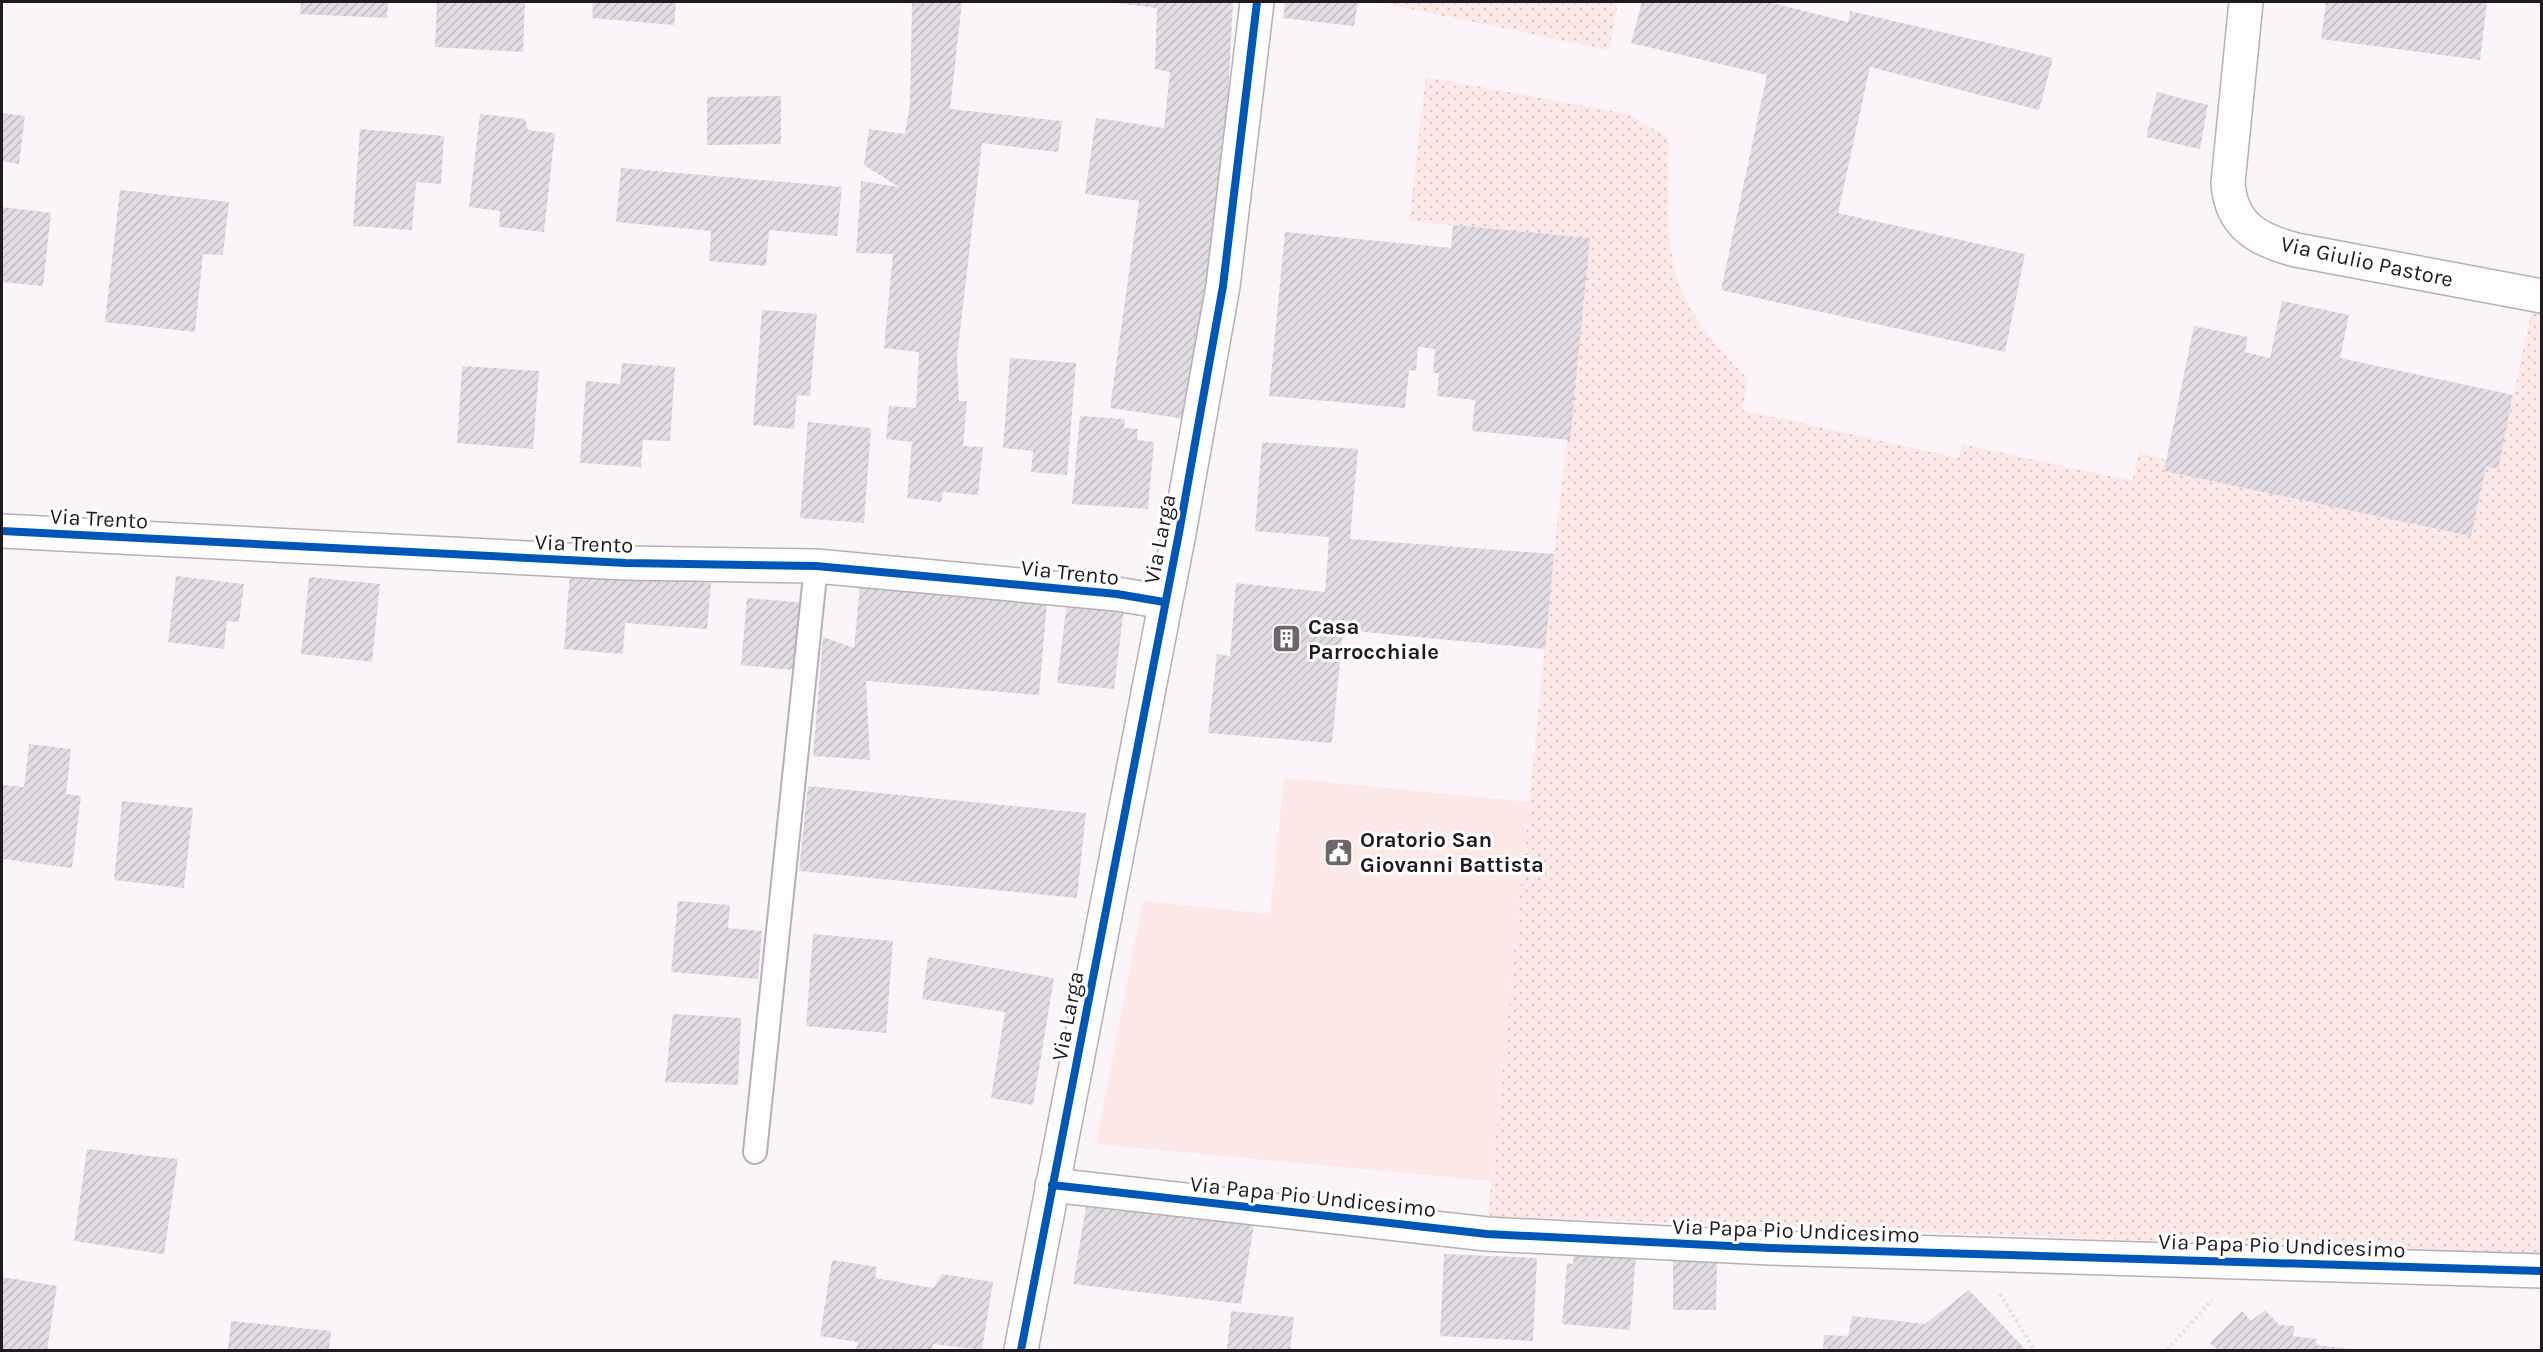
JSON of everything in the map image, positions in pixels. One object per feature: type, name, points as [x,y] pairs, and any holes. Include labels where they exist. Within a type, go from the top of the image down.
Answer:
[{"type":"street","name":"Via Larga","points":[[1021,1350],[1223,286],[1257,2]]},
{"type":"street","name":"Via Giulio Pastore","points":[[2246,2],[2228,183],[2229,200],[2235,216],[2241,222],[2276,245],[2296,250],[2541,296]]},
{"type":"street","name":"Via Trento","points":[[2,531],[626,563],[816,566],[1117,594],[1164,603]]},
{"type":"street","name":"Via Papa Pio Undicesimo","points":[[1052,1185],[1487,1234],[1770,1248],[2541,1271]]},
{"type":"lane","points":[[755,1152],[816,566]]},
{"type":"path","points":[[1977,1254],[2034,1350]]},
{"type":"path","points":[[2166,1350],[2246,1262]]},
{"type":"shaded area","points":[[1377,2],[1618,2],[1609,50]]},
{"type":"shaded area","points":[[1426,77],[1628,114],[1669,138],[1668,211],[1674,266],[1685,297],[1700,323],[1748,379],[1742,410],[1958,458],[1962,444],[2132,481],[2139,452],[2166,460],[2164,471],[2471,536],[2486,466],[2498,468],[2533,304],[2541,306],[2541,1255],[1488,1216],[1554,554],[1590,238],[1409,221]]},
{"type":"shaded area","points":[[1284,778],[1529,802],[1491,1181],[1096,1144],[1143,901],[1270,914]]},
{"type":"building","points":[[301,2],[388,2],[387,18],[300,14]]},
{"type":"building","points":[[437,2],[525,2],[523,52],[435,47]]},
{"type":"building","points":[[593,2],[676,2],[674,25],[592,18]]},
{"type":"building","points":[[912,2],[962,2],[950,109],[1062,121],[1058,152],[982,143],[957,357],[959,401],[967,401],[963,446],[983,447],[978,495],[943,492],[941,502],[907,498],[912,442],[886,439],[889,406],[916,408],[919,352],[884,348],[893,254],[856,253],[861,181],[899,187],[864,165],[869,129],[905,134],[910,104]]},
{"type":"building","points":[[1108,2],[1233,2],[1226,137],[1186,419],[1110,408],[1139,201],[1085,194],[1096,118],[1164,128],[1170,72],[1155,69],[1157,8]]},
{"type":"building","points":[[1285,2],[1358,2],[1354,26],[1283,18]]},
{"type":"building","points":[[1642,2],[1768,2],[1848,22],[1850,11],[2053,58],[2039,110],[1870,67],[1838,213],[2025,254],[2005,352],[1721,290],[1767,75],[1631,43]]},
{"type":"building","points":[[2326,2],[2487,2],[2480,60],[2321,39]]},
{"type":"building","points":[[2157,92],[2208,105],[2200,149],[2146,137]]},
{"type":"building","points":[[781,96],[781,144],[707,145],[707,97]]},
{"type":"building","points":[[2,113],[25,116],[19,164],[2,161]]},
{"type":"building","points":[[480,114],[525,119],[528,130],[555,133],[544,232],[499,227],[500,211],[469,207]]},
{"type":"building","points":[[360,129],[444,136],[441,184],[416,182],[412,230],[353,226]]},
{"type":"building","points":[[621,168],[842,187],[837,236],[769,230],[766,266],[709,261],[711,231],[616,222]]},
{"type":"building","points":[[120,190],[229,202],[223,255],[203,254],[195,332],[105,322]]},
{"type":"building","points":[[2,207],[51,213],[43,286],[2,282]]},
{"type":"building","points":[[1453,225],[1590,238],[1570,440],[1472,431],[1475,400],[1437,396],[1439,373],[1433,373],[1435,349],[1418,347],[1416,371],[1409,370],[1405,408],[1269,396],[1285,232],[1451,248]]},
{"type":"building","points":[[2282,301],[2349,315],[2340,358],[2513,395],[2498,469],[2486,466],[2471,536],[2164,471],[2194,326],[2248,337],[2245,352],[2270,358]]},
{"type":"building","points":[[762,310],[817,314],[810,396],[797,395],[794,429],[753,425]]},
{"type":"building","points":[[1010,358],[1076,363],[1067,475],[1031,472],[1033,451],[1003,448]]},
{"type":"building","points":[[622,363],[675,367],[670,441],[643,440],[641,467],[580,463],[586,381],[620,384]]},
{"type":"building","points":[[462,366],[539,371],[533,449],[457,443]]},
{"type":"building","points":[[1080,416],[1125,419],[1124,428],[1138,429],[1137,440],[1154,442],[1148,509],[1072,504]]},
{"type":"building","points":[[808,422],[871,428],[864,523],[800,518]]},
{"type":"building","name":"Casa Parrocchiale","points":[[1262,442],[1358,449],[1350,539],[1554,554],[1545,649],[1343,630],[1332,743],[1208,733],[1217,654],[1230,656],[1236,583],[1325,592],[1329,537],[1255,531]]},
{"type":"building","points":[[570,572],[711,583],[707,629],[625,623],[623,654],[564,649]]},
{"type":"building","points":[[176,576],[244,584],[239,622],[227,621],[224,649],[168,642]]},
{"type":"building","points":[[309,577],[380,584],[372,662],[301,654]]},
{"type":"building","points":[[860,586],[1047,602],[1039,695],[866,681],[870,760],[813,756],[823,637],[854,648]]},
{"type":"building","points":[[747,598],[808,603],[801,671],[741,665]]},
{"type":"building","points":[[1067,602],[1124,608],[1114,689],[1057,683]]},
{"type":"building","points":[[29,744],[71,749],[66,794],[81,796],[72,868],[2,859],[2,785],[24,787]]},
{"type":"building","points":[[808,786],[1086,813],[1077,898],[799,871]]},
{"type":"building","points":[[122,801],[193,808],[184,888],[114,880]]},
{"type":"building","points":[[678,901],[730,905],[728,928],[762,931],[758,979],[671,972]]},
{"type":"building","points":[[813,934],[893,941],[886,1033],[806,1026]]},
{"type":"building","points":[[928,957],[1054,978],[1033,1105],[991,1098],[1005,1012],[922,999]]},
{"type":"building","points":[[673,1014],[741,1018],[738,1085],[665,1082]]},
{"type":"building","points":[[87,1149],[178,1159],[164,1254],[74,1241]]},
{"type":"building","points":[[1086,1207],[1254,1225],[1241,1304],[1073,1284]]},
{"type":"building","points":[[1574,1251],[1636,1256],[1630,1330],[1562,1324],[1567,1263],[1573,1264]]},
{"type":"building","points":[[1444,1254],[1537,1258],[1533,1341],[1440,1336]]},
{"type":"building","points":[[1673,1255],[1717,1256],[1716,1310],[1673,1310]]},
{"type":"building","points":[[832,1260],[877,1267],[875,1278],[933,1288],[942,1274],[993,1282],[982,1350],[933,1344],[932,1350],[856,1350],[858,1342],[820,1336]]},
{"type":"building","points":[[2,1277],[57,1286],[47,1350],[2,1350]]},
{"type":"building","points":[[1969,1290],[2026,1350],[1823,1350],[1824,1335],[1848,1336],[1852,1316],[1925,1324]]},
{"type":"building","points":[[2265,1310],[2279,1325],[2295,1326],[2293,1336],[2317,1339],[2316,1345],[2361,1350],[2218,1350],[2210,1343],[2242,1311],[2251,1321]]},
{"type":"building","points":[[1231,1311],[1294,1317],[1290,1350],[1227,1350]]},
{"type":"building","points":[[231,1321],[331,1331],[329,1350],[228,1350]]},
{"type":"cycle path","points":[[1021,1350],[1179,533],[1223,286],[1257,2]]},
{"type":"cycle path","points":[[2,531],[626,563],[816,566],[1117,594],[1164,602]]},
{"type":"cycle path","points":[[1052,1185],[1487,1234],[1770,1248],[2542,1271]]},
{"type":"place","name":"Casa Parrocchiale","points":[[1287,639]]},
{"type":"place","name":"Oratorio San Giovanni Battista","points":[[1339,852]]}]
